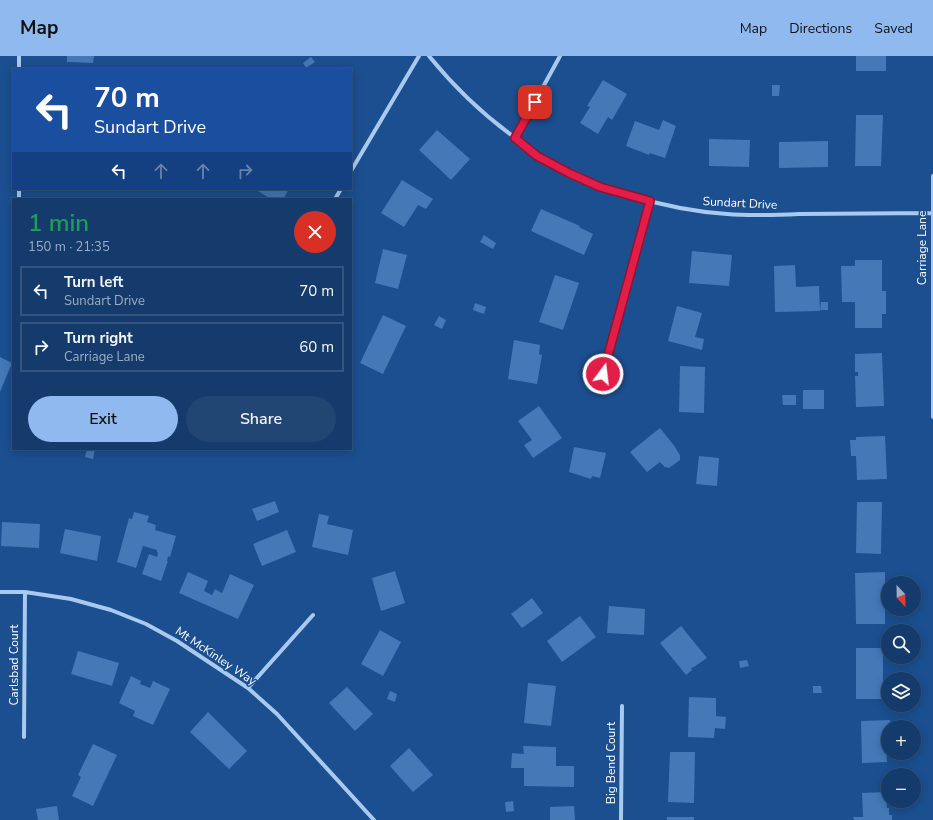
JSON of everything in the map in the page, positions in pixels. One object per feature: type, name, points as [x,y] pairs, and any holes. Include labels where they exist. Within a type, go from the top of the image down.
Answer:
[{"type":"street","points":[[19,56],[19,68]]},
{"type":"street","points":[[352,169],[419,56]]},
{"type":"street","name":"Sundart Drive","points":[[430,56],[448,79],[476,108],[537,156],[600,187],[690,210],[727,214],[932,213]]},
{"type":"street","points":[[515,138],[560,56]]},
{"type":"street","name":"Carriage Lane","points":[[933,176],[933,417]]},
{"type":"street","points":[[603,374],[650,201]]},
{"type":"street","name":"Mt McKinley Way","points":[[0,592],[25,592],[71,599],[111,610],[146,624],[177,641],[248,688],[277,714],[374,820]]},
{"type":"street","name":"Carlsbad Court","points":[[24,737],[25,592]]},
{"type":"street","points":[[248,688],[314,615]]},
{"type":"street","name":"Big Bend Court","points":[[621,820],[622,706]]},
{"type":"building","points":[[67,56],[94,56],[93,63],[67,62]]},
{"type":"building","points":[[856,56],[886,56],[886,71],[856,71]]},
{"type":"building","points":[[311,57],[315,62],[306,68],[303,63]]},
{"type":"building","points":[[603,80],[627,94],[612,120],[608,117],[598,134],[580,123],[590,107],[587,106]]},
{"type":"building","points":[[772,85],[780,85],[779,96],[772,96]]},
{"type":"building","points":[[856,115],[883,115],[881,166],[855,166]]},
{"type":"building","points":[[663,120],[676,126],[665,158],[650,153],[649,155],[626,146],[635,121],[659,130]]},
{"type":"building","points":[[437,130],[470,159],[451,180],[419,150]]},
{"type":"building","points":[[709,139],[750,140],[749,167],[709,166]]},
{"type":"building","points":[[828,141],[828,167],[779,168],[779,142]]},
{"type":"building","points":[[402,180],[433,199],[426,209],[418,205],[404,227],[381,213]]},
{"type":"building","points":[[66,190],[92,190],[92,191]]},
{"type":"building","points":[[288,190],[284,198],[269,198],[258,191]]},
{"type":"building","points":[[541,209],[580,226],[579,227],[593,234],[584,255],[531,231]]},
{"type":"building","points":[[484,235],[496,243],[493,249],[480,242]]},
{"type":"building","points":[[383,249],[407,255],[398,289],[375,283]]},
{"type":"building","points":[[692,251],[732,255],[729,286],[689,283]]},
{"type":"building","points":[[855,260],[882,260],[882,291],[886,291],[886,314],[882,314],[882,328],[855,328],[855,302],[842,302],[841,266],[855,266]]},
{"type":"building","points":[[795,265],[796,287],[819,286],[820,311],[775,312],[774,266]]},
{"type":"building","points":[[555,275],[579,283],[563,330],[539,322]]},
{"type":"building","points":[[821,302],[828,302],[828,310],[820,310]]},
{"type":"building","points":[[475,303],[486,307],[484,314],[473,310]]},
{"type":"building","points":[[677,306],[702,313],[695,337],[704,339],[702,350],[668,341]]},
{"type":"building","points":[[383,315],[406,326],[383,374],[360,363]]},
{"type":"building","points":[[439,316],[446,320],[442,329],[434,325]]},
{"type":"building","points":[[514,340],[540,345],[539,354],[542,355],[537,384],[508,379]]},
{"type":"building","points":[[882,353],[884,406],[856,407],[855,376],[858,376],[858,372],[855,372],[855,354]]},
{"type":"building","points":[[0,357],[12,363],[0,392]]},
{"type":"building","points":[[680,366],[705,367],[704,413],[679,412]]},
{"type":"building","points":[[803,390],[824,390],[824,409],[803,409]]},
{"type":"building","points":[[782,395],[796,395],[796,405],[783,405]]},
{"type":"building","points":[[539,406],[562,438],[533,458],[524,445],[532,440],[518,421]]},
{"type":"building","points":[[660,428],[676,448],[680,455],[680,460],[669,468],[665,467],[660,462],[647,472],[630,452]]},
{"type":"building","points":[[885,436],[887,479],[857,480],[856,456],[851,456],[850,440],[856,440],[856,437]]},
{"type":"building","points":[[574,447],[606,453],[600,478],[592,476],[591,479],[569,472]]},
{"type":"building","points":[[87,450],[95,450],[93,459],[85,457]]},
{"type":"building","points":[[699,456],[719,458],[717,486],[696,484]]},
{"type":"building","points":[[275,501],[279,512],[257,521],[252,509]]},
{"type":"building","points":[[857,502],[882,502],[881,554],[856,553]]},
{"type":"building","points":[[134,512],[149,516],[147,522],[156,525],[155,530],[176,536],[170,557],[168,556],[168,561],[161,581],[142,574],[149,554],[157,557],[157,550],[143,546],[136,568],[117,562],[129,518],[132,519]]},
{"type":"building","points":[[319,514],[329,516],[327,524],[353,530],[348,555],[312,547]]},
{"type":"building","points":[[2,522],[40,524],[39,548],[1,546]]},
{"type":"building","points":[[65,529],[101,536],[97,561],[60,553]]},
{"type":"building","points":[[287,530],[296,552],[262,566],[253,544]]},
{"type":"building","points":[[395,571],[405,603],[381,611],[372,578]]},
{"type":"building","points":[[188,572],[208,581],[204,591],[212,595],[215,589],[222,593],[230,574],[254,585],[238,619],[179,593]]},
{"type":"building","points":[[885,572],[885,576],[881,576],[881,616],[885,616],[885,624],[856,624],[855,573]]},
{"type":"building","points":[[532,598],[543,613],[522,628],[511,614]]},
{"type":"building","points":[[609,606],[645,609],[644,635],[607,633]]},
{"type":"building","points":[[580,616],[596,637],[562,662],[547,641]]},
{"type":"building","points":[[681,626],[707,658],[691,668],[692,670],[686,675],[660,643]]},
{"type":"building","points":[[380,630],[401,642],[383,676],[361,664]]},
{"type":"building","points":[[856,648],[881,648],[881,664],[883,664],[883,672],[881,672],[881,699],[856,699]]},
{"type":"building","points":[[78,651],[119,663],[112,686],[71,674]]},
{"type":"building","points":[[747,660],[749,666],[740,668],[739,661]]},
{"type":"building","points":[[131,676],[141,681],[140,684],[150,688],[153,681],[170,689],[153,725],[133,716],[135,711],[119,703]]},
{"type":"building","points":[[528,683],[556,686],[551,726],[524,723]]},
{"type":"building","points":[[813,686],[821,686],[822,693],[813,693]]},
{"type":"building","points":[[347,687],[373,714],[355,731],[329,703]]},
{"type":"building","points":[[390,691],[397,694],[395,702],[387,699]]},
{"type":"building","points":[[689,697],[716,698],[716,716],[726,717],[725,729],[715,728],[714,738],[688,737]]},
{"type":"building","points":[[208,712],[247,751],[229,769],[190,732]]},
{"type":"building","points":[[881,720],[881,760],[887,760],[887,762],[862,763],[861,721]]},
{"type":"building","points":[[93,744],[117,755],[93,806],[72,796],[81,777],[78,775]]},
{"type":"building","points":[[523,746],[556,747],[556,766],[574,766],[574,787],[524,786],[524,768],[511,768],[512,753],[524,754]]},
{"type":"building","points":[[409,748],[433,775],[413,792],[390,766]]},
{"type":"building","points":[[670,752],[695,752],[694,803],[668,802]]},
{"type":"building","points":[[881,792],[881,808],[889,808],[889,815],[892,815],[892,820],[854,820],[853,817],[863,817],[862,793]]},
{"type":"building","points":[[513,801],[514,811],[506,812],[505,802]]},
{"type":"building","points":[[57,806],[59,820],[38,820],[36,809]]},
{"type":"building","points":[[574,806],[575,820],[550,820],[550,807]]},
{"type":"building","points":[[667,817],[694,817],[694,820],[667,820]]},
{"type":"route","points":[[535,102],[515,138],[537,156],[569,173],[600,187],[650,201],[603,374]]}]
